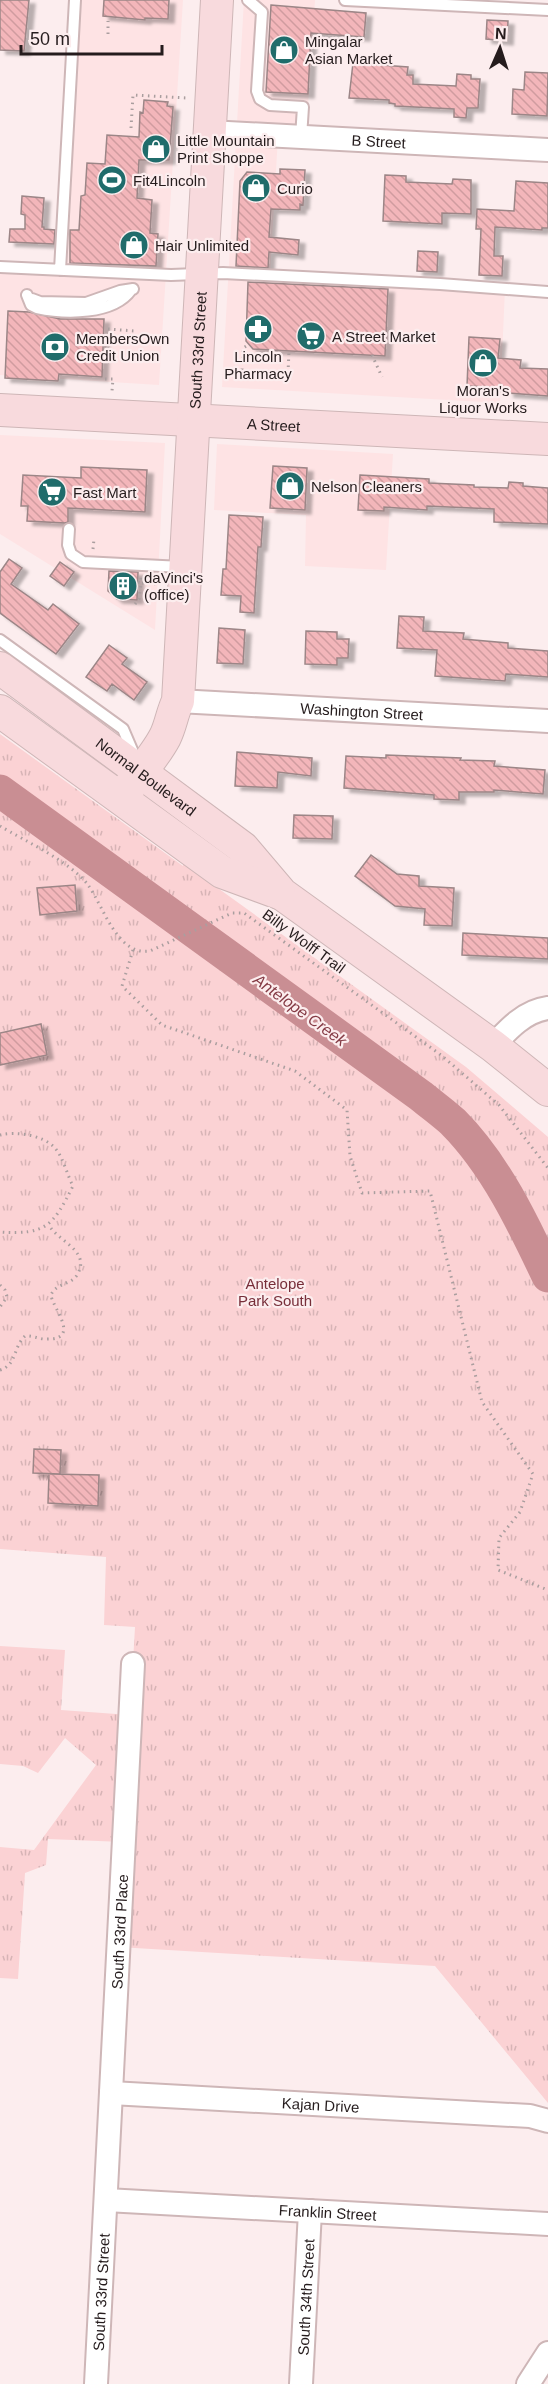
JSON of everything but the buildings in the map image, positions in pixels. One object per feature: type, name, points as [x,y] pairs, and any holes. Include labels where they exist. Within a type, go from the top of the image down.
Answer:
[{"type":"main road","name":"South 33rd Street","points":[[129,804],[149,778],[175,762],[185,734],[186,714],[178,701],[217,0]]},
{"type":"main road","name":"A Street","points":[[0,410],[548,439]]},
{"type":"main road","name":"Normal Boulevard","points":[[0,668],[243,848],[282,894],[493,1046],[548,1090]]},
{"type":"main road","name":"Normal Boulevard","points":[[0,711],[222,872],[282,894]]},
{"type":"street","name":"B Street","points":[[209,132],[548,150]]},
{"type":"street","name":"Washington Street","points":[[178,701],[548,721]]},
{"type":"street","points":[[493,1046],[521,1019],[548,1008]]},
{"type":"street","name":"South 33rd Place","points":[[106,2200],[133,1664]]},
{"type":"street","name":"Kajan Drive","points":[[111,2093],[539,2118]]},
{"type":"street","name":"Franklin Street","points":[[106,2200],[548,2224]]},
{"type":"street","name":"South 33rd Street","points":[[96,2384],[106,2200]]},
{"type":"street","name":"South 34th Street","points":[[301,2384],[310,2211]]},
{"type":"street","points":[[528,2384],[548,2353]]},
{"type":"lane","points":[[60,270],[75,0]]},
{"type":"lane","points":[[249,0],[262,12],[257,92],[260,99],[270,105],[303,107],[301,137]]},
{"type":"lane","points":[[345,0],[548,10]]},
{"type":"lane","points":[[0,267],[440,284],[548,292]]},
{"type":"lane","points":[[27,295],[40,302],[86,303],[133,289]]},
{"type":"lane","points":[[69,529],[68,545],[71,554],[84,561],[185,567]]},
{"type":"lane","points":[[0,640],[123,729],[149,778]]},
{"type":"path","points":[[108,21],[108,34]]},
{"type":"path","points":[[131,128],[133,95],[188,99]]},
{"type":"path","points":[[108,328],[135,331]]},
{"type":"path","points":[[242,370],[243,348],[248,345]]},
{"type":"path","points":[[288,373],[289,351]]},
{"type":"path","points":[[372,355],[382,378]]},
{"type":"path","points":[[105,379],[113,379],[112,393]]},
{"type":"path","points":[[135,603],[139,599],[141,583],[138,582]]},
{"type":"path","points":[[0,826],[74,870],[87,883],[120,939],[133,950],[122,986],[162,1025],[295,1071],[347,1110],[350,1156],[362,1193],[430,1191],[482,1402],[533,1474],[520,1512],[499,1538],[498,1570],[548,1590]]},
{"type":"path","name":"Billy Wolff Trail","points":[[133,950],[150,951],[232,913],[241,912],[441,1055],[499,1104],[548,1168]]},
{"type":"path","points":[[0,1232],[29,1233],[49,1225],[73,1186],[54,1147],[39,1139],[9,1133],[1,1134]]},
{"type":"path","points":[[0,1370],[13,1362],[19,1342],[25,1336],[50,1340],[63,1331],[63,1321],[53,1304],[51,1295],[56,1287],[75,1277],[80,1259],[72,1245],[55,1234],[49,1225]]},
{"type":"path","points":[[0,1285],[6,1290],[7,1297],[0,1307]]},
{"type":"shaded area","points":[[75,0],[183,0],[159,385],[0,375],[0,267],[60,270]]},
{"type":"shaded area","points":[[244,0],[315,0],[306,137],[278,136],[270,275],[505,288],[500,403],[222,387]]},
{"type":"shaded area","points":[[0,435],[165,443],[155,630],[0,534]]},
{"type":"shaded area","points":[[217,444],[393,454],[386,570],[305,566],[306,515],[214,510]]},
{"type":"green space","name":"Antelope Park South","points":[[0,734],[466,1067],[548,1137],[548,2103],[435,1966],[118,1947],[123,1842],[48,1839],[46,1865],[25,1873],[18,1979],[0,1978],[0,1847],[34,1850],[96,1765],[65,1738],[38,1773],[23,1766],[0,1764],[0,1646],[65,1650],[61,1710],[130,1715],[135,1627],[104,1625],[106,1557],[0,1549]]},
{"type":"waterway","name":"Antelope Creek","points":[[0,791],[421,1096],[453,1122],[495,1175],[548,1276]]},
{"type":"place","name":"Mingalar Asian Market","points":[[284,50]]},
{"type":"place","name":"Little Mountain Print Shoppe","points":[[156,149]]},
{"type":"place","name":"Fit4Lincoln","points":[[112,180]]},
{"type":"place","name":"Curio","points":[[256,188]]},
{"type":"place","name":"Hair Unlimited","points":[[134,245]]},
{"type":"place","name":"Lincoln Pharmacy","points":[[258,329]]},
{"type":"place","name":"A Street Market","points":[[311,336]]},
{"type":"place","name":"MembersOwn Credit Union","points":[[55,347]]},
{"type":"place","name":"Moran's Liquor Works","points":[[483,363]]},
{"type":"place","name":"Nelson Cleaners","points":[[290,486]]},
{"type":"place","name":"Fast Mart","points":[[52,492]]},
{"type":"place","name":"daVinci's (office)","points":[[123,586]]}]
